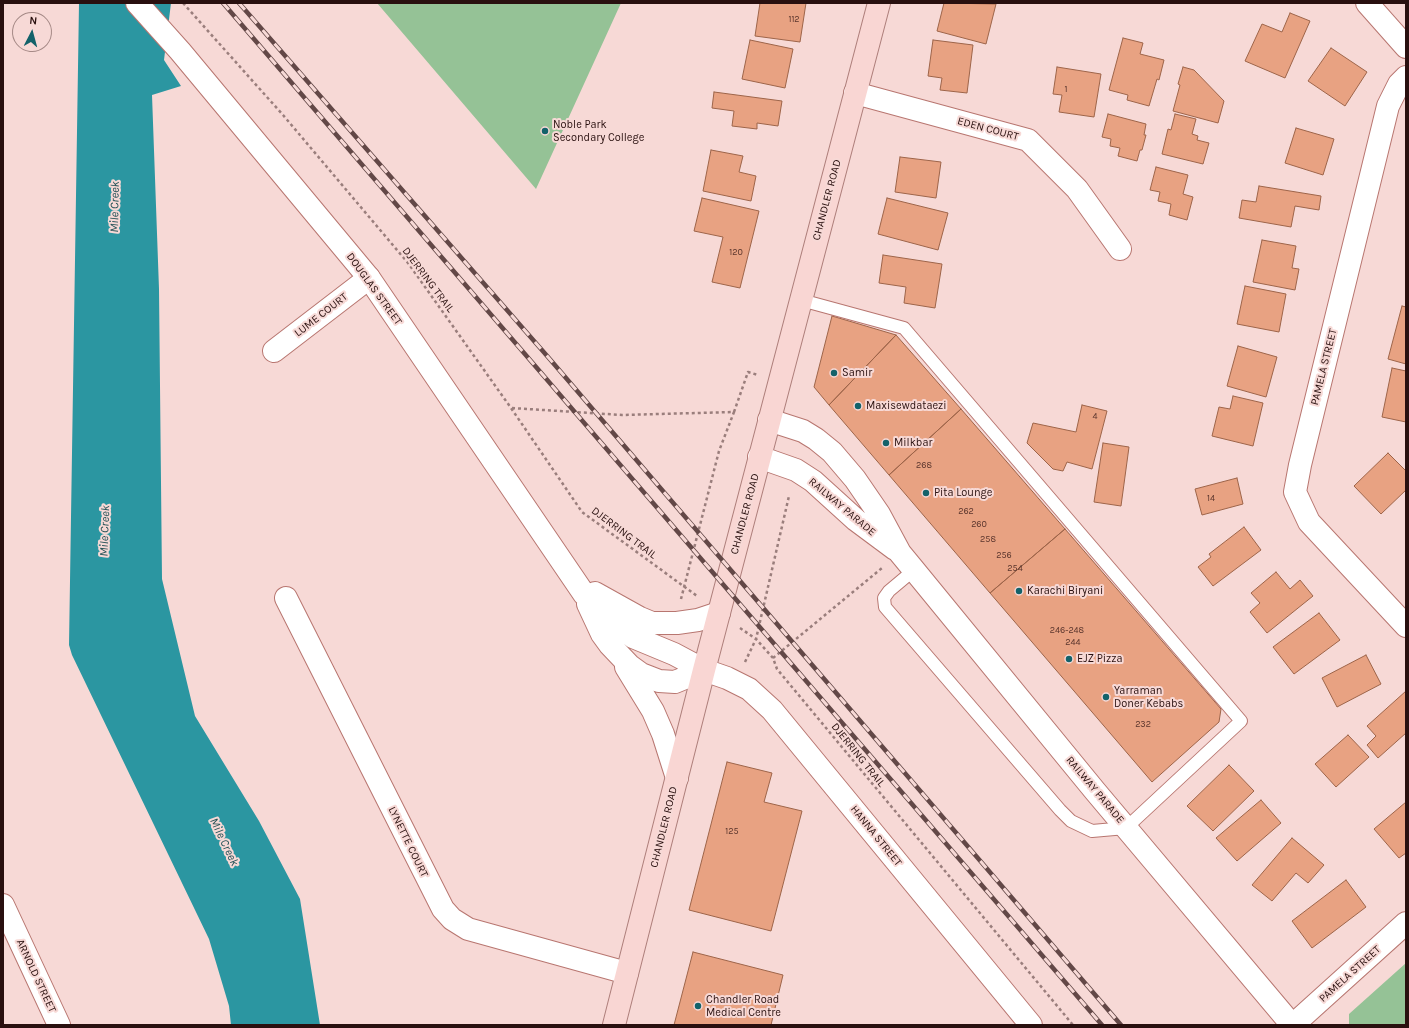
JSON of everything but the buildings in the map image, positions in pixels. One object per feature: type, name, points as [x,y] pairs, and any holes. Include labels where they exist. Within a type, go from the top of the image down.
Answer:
[{"type":"main road","name":"CHANDLER ROAD","points":[[614,1025],[759,457],[879,3]]},
{"type":"street","name":"DOUGLAS STREET","points":[[137,3],[180,51],[369,278],[579,586],[604,613],[633,637],[674,654],[704,670]]},
{"type":"street","points":[[1367,3],[1406,47]]},
{"type":"street","name":"PAMELA STREET","points":[[1406,77],[1399,84],[1388,106],[1300,465],[1295,492],[1309,522],[1406,626]]},
{"type":"street","name":"EDEN COURT","points":[[856,93],[1028,140],[1077,189],[1120,249]]},
{"type":"street","name":"LUME COURT","points":[[274,351],[369,278]]},
{"type":"street","name":"RAILWAY PARADE","points":[[769,420],[804,431],[832,452],[871,501],[900,553],[1126,828],[1292,1025]]},
{"type":"street","name":"RAILWAY PARADE","points":[[759,457],[796,470],[813,481],[868,529],[900,553]]},
{"type":"street","name":"DOUGLAS STREET","points":[[579,586],[602,634],[614,650],[635,671],[653,680],[675,682],[704,670]]},
{"type":"street","points":[[579,586],[645,621],[664,624],[677,623],[702,619],[719,613]]},
{"type":"street","name":"LYNETTE COURT","points":[[286,598],[443,910],[468,929],[627,973]]},
{"type":"street","points":[[614,650],[654,711],[677,778]]},
{"type":"street","name":"HANNA STREET","points":[[704,670],[727,678],[750,689],[772,710],[1031,1025]]},
{"type":"street","name":"ARNOLD STREET","points":[[3,905],[59,1025]]},
{"type":"street","name":"PAMELA STREET","points":[[1292,1025],[1406,923]]},
{"type":"lane","points":[[801,300],[904,328],[1241,721],[1126,828],[1092,831],[1071,821],[885,606],[884,598],[889,591],[914,570]]},
{"type":"path","name":"DJERRING TRAIL","points":[[183,3],[283,115],[408,263],[511,408],[582,512],[756,639],[773,658],[777,669],[1073,1025]]},
{"type":"path","points":[[685,588],[719,451],[748,372],[760,374]]},
{"type":"path","points":[[511,408],[622,415],[734,412]]},
{"type":"path","points":[[745,663],[756,639],[789,496]]},
{"type":"path","points":[[773,658],[900,553]]},
{"type":"green space","points":[[377,3],[621,3],[536,189]]},
{"type":"green space","points":[[1406,963],[1406,1025],[1349,1025],[1349,1014]]},
{"type":"water","name":"Mile Creek","points":[[79,3],[171,3],[164,60],[181,86],[152,95],[159,289],[162,579],[195,716],[259,821],[300,899],[320,1025],[231,1025],[229,1006],[209,939],[72,655],[69,645]]},
{"type":"railway","points":[[223,3],[1102,1025]]},
{"type":"railway","points":[[239,3],[548,357],[1121,1025]]},
{"type":"place","name":"Noble Park Secondary College","points":[[545,131]]},
{"type":"place","name":"Samir","points":[[834,373]]},
{"type":"place","name":"Maxisewdataezi","points":[[858,406]]},
{"type":"place","name":"Milkbar","points":[[886,443]]},
{"type":"place","name":"Pita Lounge","points":[[926,493]]},
{"type":"place","name":"Karachi Biryani","points":[[1019,591]]},
{"type":"place","name":"EJZ Pizza","points":[[1069,659]]},
{"type":"place","name":"Yarraman Doner Kebabs","points":[[1106,697]]},
{"type":"place","name":"Chandler Road Medical Centre","points":[[698,1006]]}]
